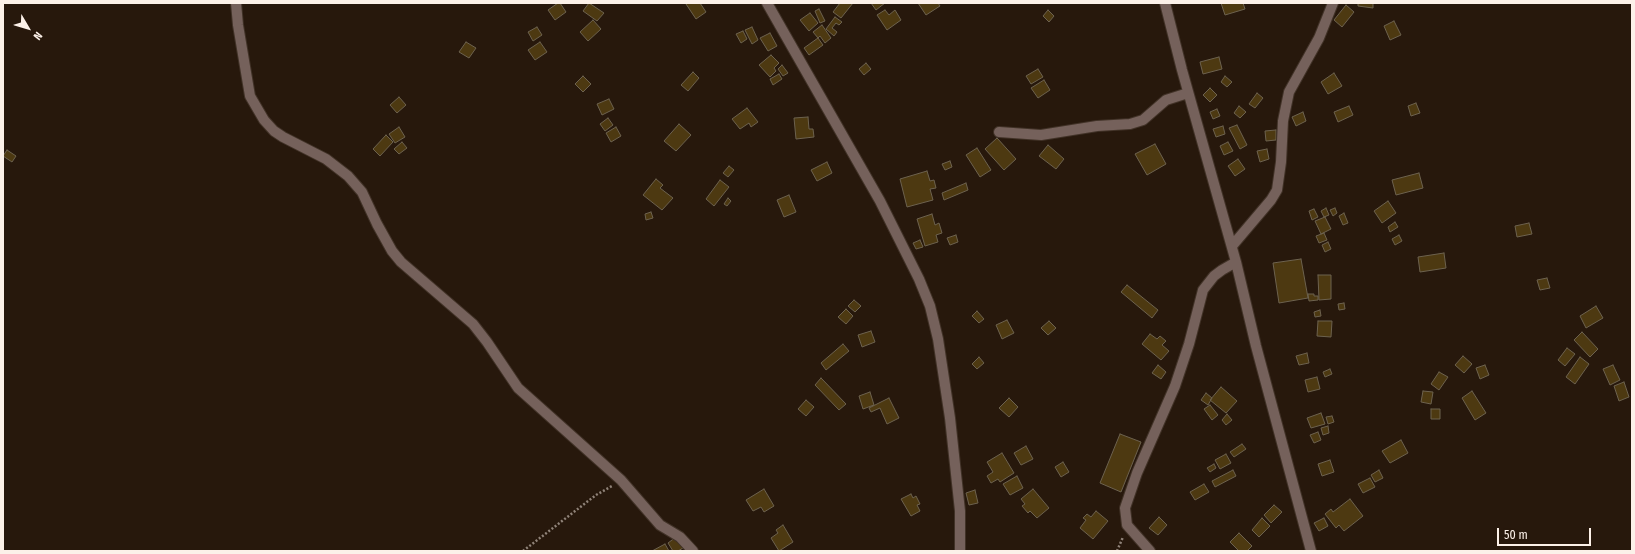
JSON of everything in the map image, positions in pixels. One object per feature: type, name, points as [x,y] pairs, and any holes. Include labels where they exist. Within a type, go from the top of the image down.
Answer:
[{"type":"street","points":[[236,3],[238,25],[250,96],[264,120],[274,131],[326,159],[348,176],[362,192],[377,224],[392,250],[401,262],[473,324],[518,388],[621,480],[644,505],[654,519],[664,528],[680,537],[693,551]]},
{"type":"street","points":[[768,3],[789,43],[832,115],[880,201],[919,279],[930,306],[938,339],[950,418],[960,511],[960,551]]},
{"type":"street","points":[[1165,3],[1188,93],[1232,246],[1256,346],[1310,551]]},
{"type":"street","points":[[1232,246],[1277,190],[1281,162],[1283,121],[1289,92],[1317,41],[1333,3]]},
{"type":"street","points":[[999,132],[1042,136],[1097,126],[1130,124],[1143,120],[1166,100],[1188,93]]},
{"type":"street","points":[[1150,551],[1127,525],[1125,508],[1137,473],[1175,386],[1189,344],[1203,290],[1214,276],[1236,262]]},
{"type":"path","points":[[523,551],[596,495],[621,480]]},
{"type":"building","points":[[560,3],[566,12],[555,20],[548,10]]},
{"type":"building","points":[[589,3],[604,13],[597,21],[583,11]]},
{"type":"building","points":[[700,3],[706,12],[696,19],[686,4]]},
{"type":"building","points":[[840,3],[853,3],[841,18],[833,12]]},
{"type":"building","points":[[871,3],[885,3],[876,10]]},
{"type":"building","points":[[918,3],[938,3],[940,6],[926,15]]},
{"type":"building","points":[[1221,3],[1243,3],[1245,9],[1225,15]]},
{"type":"building","points":[[1358,3],[1373,3],[1373,8],[1358,6]]},
{"type":"building","points":[[1346,5],[1354,12],[1342,27],[1334,20]]},
{"type":"building","points":[[819,9],[825,21],[820,23],[815,11]]},
{"type":"building","points":[[885,10],[889,15],[895,10],[901,20],[887,30],[877,15]]},
{"type":"building","points":[[1048,10],[1054,16],[1049,22],[1043,16]]},
{"type":"building","points":[[810,13],[818,23],[809,31],[800,20]]},
{"type":"building","points":[[835,17],[842,22],[839,25],[836,23],[832,28],[837,32],[834,36],[826,29]]},
{"type":"building","points":[[593,20],[601,29],[588,41],[580,32]]},
{"type":"building","points":[[1394,21],[1401,35],[1390,40],[1384,26]]},
{"type":"building","points":[[822,25],[831,38],[825,43],[820,36],[818,38],[813,32]]},
{"type":"building","points":[[537,27],[542,35],[533,41],[528,32]]},
{"type":"building","points":[[752,27],[758,40],[752,44],[745,30]]},
{"type":"building","points":[[743,31],[747,39],[741,43],[736,34]]},
{"type":"building","points":[[770,33],[777,46],[768,51],[760,38]]},
{"type":"building","points":[[818,38],[823,45],[809,55],[804,48]]},
{"type":"building","points":[[466,42],[476,48],[469,58],[459,52]]},
{"type":"building","points":[[540,42],[547,52],[535,60],[528,50]]},
{"type":"building","points":[[771,55],[779,63],[774,68],[776,71],[770,77],[759,65]]},
{"type":"building","points":[[1219,57],[1222,69],[1203,74],[1200,62]]},
{"type":"building","points":[[866,63],[871,69],[864,75],[859,69]]},
{"type":"building","points":[[782,65],[788,73],[783,76],[778,69]]},
{"type":"building","points":[[1038,69],[1043,77],[1031,84],[1026,76]]},
{"type":"building","points":[[693,72],[699,78],[688,91],[681,85]]},
{"type":"building","points":[[1334,73],[1342,86],[1328,94],[1321,82]]},
{"type":"building","points":[[779,74],[782,79],[773,85],[770,79]]},
{"type":"building","points":[[583,76],[591,84],[583,92],[575,84]]},
{"type":"building","points":[[1225,76],[1232,82],[1227,87],[1221,82]]},
{"type":"building","points":[[1044,80],[1050,90],[1038,98],[1031,88]]},
{"type":"building","points":[[1210,88],[1217,95],[1210,102],[1203,95]]},
{"type":"building","points":[[1257,93],[1263,98],[1255,108],[1249,104]]},
{"type":"building","points":[[399,97],[406,105],[397,113],[390,105]]},
{"type":"building","points":[[609,99],[614,109],[602,115],[597,104]]},
{"type":"building","points":[[1416,103],[1420,113],[1411,116],[1408,106]]},
{"type":"building","points":[[1239,106],[1246,112],[1240,118],[1234,113]]},
{"type":"building","points":[[1349,106],[1353,115],[1338,122],[1334,112]]},
{"type":"building","points":[[747,108],[758,122],[751,127],[749,123],[740,129],[732,119]]},
{"type":"building","points":[[1217,109],[1220,116],[1213,119],[1210,112]]},
{"type":"building","points":[[1303,112],[1306,121],[1296,126],[1292,117]]},
{"type":"building","points":[[808,117],[809,129],[813,129],[814,137],[796,139],[794,118]]},
{"type":"building","points":[[608,118],[613,125],[605,131],[600,124]]},
{"type":"building","points":[[679,124],[691,135],[676,151],[664,141]]},
{"type":"building","points":[[1237,125],[1247,145],[1240,149],[1229,128]]},
{"type":"building","points":[[1223,126],[1225,134],[1216,137],[1213,129]]},
{"type":"building","points":[[399,127],[405,137],[395,143],[389,134]]},
{"type":"building","points":[[616,127],[621,136],[611,142],[606,133]]},
{"type":"building","points":[[1276,130],[1276,140],[1266,141],[1265,131]]},
{"type":"building","points":[[386,135],[393,142],[380,156],[373,149]]},
{"type":"building","points":[[997,138],[1016,159],[1004,170],[985,149]]},
{"type":"building","points":[[402,142],[407,148],[399,154],[394,149]]},
{"type":"building","points":[[1228,142],[1233,151],[1224,155],[1220,146]]},
{"type":"building","points":[[1155,144],[1166,164],[1147,175],[1135,154]]},
{"type":"building","points":[[1048,145],[1064,159],[1056,169],[1039,156]]},
{"type":"building","points":[[977,148],[991,170],[980,177],[966,155]]},
{"type":"building","points":[[1267,149],[1269,159],[1260,162],[1257,151]]},
{"type":"building","points":[[7,150],[16,156],[12,162],[3,156]]},
{"type":"building","points":[[1238,159],[1245,169],[1235,176],[1228,166]]},
{"type":"building","points":[[950,161],[952,167],[945,170],[942,164]]},
{"type":"building","points":[[827,162],[832,173],[817,181],[811,170]]},
{"type":"building","points":[[729,166],[734,170],[728,177],[723,173]]},
{"type":"building","points":[[927,171],[930,181],[934,180],[936,188],[930,189],[933,200],[907,207],[900,179]]},
{"type":"building","points":[[1419,173],[1423,188],[1396,195],[1392,180]]},
{"type":"building","points":[[656,179],[663,185],[660,188],[673,198],[662,210],[643,195]]},
{"type":"building","points":[[720,180],[729,187],[714,206],[706,199]]},
{"type":"building","points":[[966,183],[968,190],[944,200],[942,193]]},
{"type":"building","points":[[789,195],[796,212],[784,217],[777,200]]},
{"type":"building","points":[[728,198],[731,201],[727,206],[724,204]]},
{"type":"building","points":[[1388,201],[1396,213],[1382,223],[1374,211]]},
{"type":"building","points":[[1326,208],[1329,215],[1324,217],[1321,211]]},
{"type":"building","points":[[1335,208],[1337,213],[1333,216],[1330,210]]},
{"type":"building","points":[[1314,209],[1318,217],[1312,220],[1309,211]]},
{"type":"building","points":[[651,212],[653,218],[646,220],[645,214]]},
{"type":"building","points":[[1344,213],[1348,223],[1343,225],[1339,216]]},
{"type":"building","points":[[932,214],[935,225],[939,223],[942,233],[936,235],[938,242],[925,246],[917,219]]},
{"type":"building","points":[[1325,217],[1331,229],[1321,234],[1315,221]]},
{"type":"building","points":[[1395,222],[1398,227],[1390,232],[1388,227]]},
{"type":"building","points":[[1529,223],[1532,234],[1517,237],[1515,226]]},
{"type":"building","points":[[1324,233],[1327,240],[1319,243],[1316,236]]},
{"type":"building","points":[[956,235],[958,242],[950,245],[947,238]]},
{"type":"building","points":[[1399,235],[1402,241],[1395,245],[1392,239]]},
{"type":"building","points":[[920,240],[923,247],[916,249],[913,243]]},
{"type":"building","points":[[1328,242],[1331,249],[1325,252],[1322,245]]},
{"type":"building","points":[[1444,253],[1446,268],[1420,272],[1418,257]]},
{"type":"building","points":[[1301,259],[1308,298],[1279,303],[1273,263]]},
{"type":"building","points":[[1318,275],[1331,275],[1331,299],[1319,300]]},
{"type":"building","points":[[1547,278],[1550,288],[1540,290],[1537,280]]},
{"type":"building","points":[[1127,285],[1158,310],[1152,318],[1121,292]]},
{"type":"building","points":[[1308,294],[1318,296],[1318,300],[1309,301]]},
{"type":"building","points":[[854,300],[861,306],[855,312],[848,306]]},
{"type":"building","points":[[1344,303],[1345,309],[1339,310],[1338,304]]},
{"type":"building","points":[[1596,306],[1603,318],[1586,328],[1580,316]]},
{"type":"building","points":[[846,309],[853,316],[846,324],[838,317]]},
{"type":"building","points":[[1320,310],[1321,316],[1315,317],[1314,312]]},
{"type":"building","points":[[977,311],[984,319],[979,323],[972,316]]},
{"type":"building","points":[[1007,320],[1014,333],[1002,339],[996,325]]},
{"type":"building","points":[[1049,321],[1056,328],[1048,335],[1041,328]]},
{"type":"building","points":[[1318,321],[1332,321],[1331,337],[1317,336]]},
{"type":"building","points":[[871,331],[875,342],[862,347],[858,335]]},
{"type":"building","points":[[1582,332],[1598,349],[1590,357],[1574,340]]},
{"type":"building","points":[[1150,334],[1157,339],[1160,336],[1166,341],[1162,345],[1169,351],[1161,360],[1142,344]]},
{"type":"building","points":[[843,344],[849,351],[826,370],[821,363]]},
{"type":"building","points":[[1567,348],[1575,354],[1565,366],[1558,360]]},
{"type":"building","points":[[1307,353],[1309,363],[1299,365],[1296,356]]},
{"type":"building","points":[[1463,356],[1472,364],[1464,373],[1455,365]]},
{"type":"building","points":[[979,357],[984,363],[977,369],[972,364]]},
{"type":"building","points":[[1580,357],[1589,364],[1575,384],[1566,377]]},
{"type":"building","points":[[1158,365],[1166,372],[1161,379],[1152,373]]},
{"type":"building","points":[[1485,365],[1489,375],[1480,379],[1476,368]]},
{"type":"building","points":[[1613,365],[1620,380],[1610,385],[1603,369]]},
{"type":"building","points":[[1330,369],[1332,374],[1325,377],[1323,372]]},
{"type":"building","points":[[1439,372],[1448,377],[1439,390],[1431,384]]},
{"type":"building","points":[[1317,377],[1320,389],[1308,392],[1305,380]]},
{"type":"building","points":[[821,378],[846,404],[839,410],[815,385]]},
{"type":"building","points":[[1624,382],[1629,397],[1619,401],[1614,386]]},
{"type":"building","points":[[1221,387],[1237,401],[1226,413],[1210,400]]},
{"type":"building","points":[[1423,391],[1433,392],[1431,404],[1421,402]]},
{"type":"building","points":[[1472,391],[1486,413],[1475,420],[1462,398]]},
{"type":"building","points":[[870,392],[874,405],[863,409],[859,396]]},
{"type":"building","points":[[1206,393],[1212,398],[1208,405],[1201,400]]},
{"type":"building","points":[[889,398],[899,418],[887,424],[880,408],[871,412],[869,408]]},
{"type":"building","points":[[1009,398],[1018,407],[1009,417],[999,408]]},
{"type":"building","points":[[806,400],[814,407],[806,416],[798,409]]},
{"type":"building","points":[[1210,405],[1218,415],[1212,420],[1204,409]]},
{"type":"building","points":[[1431,409],[1440,409],[1440,419],[1431,419]]},
{"type":"building","points":[[1321,413],[1325,424],[1311,428],[1307,418]]},
{"type":"building","points":[[1227,414],[1232,420],[1226,425],[1222,420]]},
{"type":"building","points":[[1332,416],[1334,422],[1328,424],[1326,417]]},
{"type":"building","points":[[1328,426],[1329,433],[1323,435],[1321,428]]},
{"type":"building","points":[[1318,432],[1321,440],[1314,443],[1310,435]]},
{"type":"building","points":[[1120,434],[1141,442],[1121,492],[1100,483]]},
{"type":"building","points":[[1401,440],[1408,453],[1390,463],[1382,451]]},
{"type":"building","points":[[1242,444],[1246,449],[1234,457],[1230,452]]},
{"type":"building","points":[[1026,446],[1033,459],[1021,465],[1014,453]]},
{"type":"building","points":[[1002,453],[1014,473],[1000,482],[998,479],[991,483],[987,476],[993,472],[987,462]]},
{"type":"building","points":[[1226,454],[1231,463],[1220,469],[1215,460]]},
{"type":"building","points":[[1330,460],[1334,472],[1322,476],[1318,464]]},
{"type":"building","points":[[1063,462],[1069,472],[1061,477],[1055,467]]},
{"type":"building","points":[[1214,464],[1216,468],[1210,472],[1207,468]]},
{"type":"building","points":[[1233,470],[1236,476],[1215,487],[1212,481]]},
{"type":"building","points":[[1379,470],[1383,478],[1375,482],[1371,475]]},
{"type":"building","points":[[1017,476],[1023,488],[1010,495],[1003,484]]},
{"type":"building","points":[[1370,478],[1375,487],[1363,493],[1358,484]]},
{"type":"building","points":[[1204,484],[1209,492],[1195,500],[1190,492]]},
{"type":"building","points":[[764,489],[774,506],[764,512],[761,507],[753,511],[746,500]]},
{"type":"building","points":[[1033,489],[1049,508],[1037,518],[1030,511],[1028,513],[1022,506],[1025,504],[1021,499]]},
{"type":"building","points":[[975,490],[978,503],[969,505],[966,493]]},
{"type":"building","points":[[911,494],[913,498],[916,496],[920,504],[917,505],[920,511],[911,516],[901,499]]},
{"type":"building","points":[[1350,499],[1363,516],[1344,531],[1339,525],[1336,528],[1325,514],[1331,509],[1333,512]]},
{"type":"building","points":[[1274,505],[1282,512],[1271,523],[1264,515]]},
{"type":"building","points":[[1096,511],[1108,521],[1093,539],[1080,528],[1086,520],[1083,518],[1087,514],[1091,517]]},
{"type":"building","points":[[1159,517],[1167,525],[1158,535],[1149,528]]},
{"type":"building","points":[[1262,518],[1270,526],[1259,537],[1252,530]]},
{"type":"building","points":[[1324,518],[1328,526],[1319,531],[1314,523]]},
{"type":"building","points":[[783,525],[793,542],[779,551],[771,538],[778,533],[776,530]]},
{"type":"building","points":[[1239,533],[1252,546],[1247,551],[1239,551],[1230,542]]},
{"type":"building","points":[[676,537],[683,548],[678,551],[673,551],[668,543]]},
{"type":"building","points":[[665,544],[669,551],[652,551]]}]
